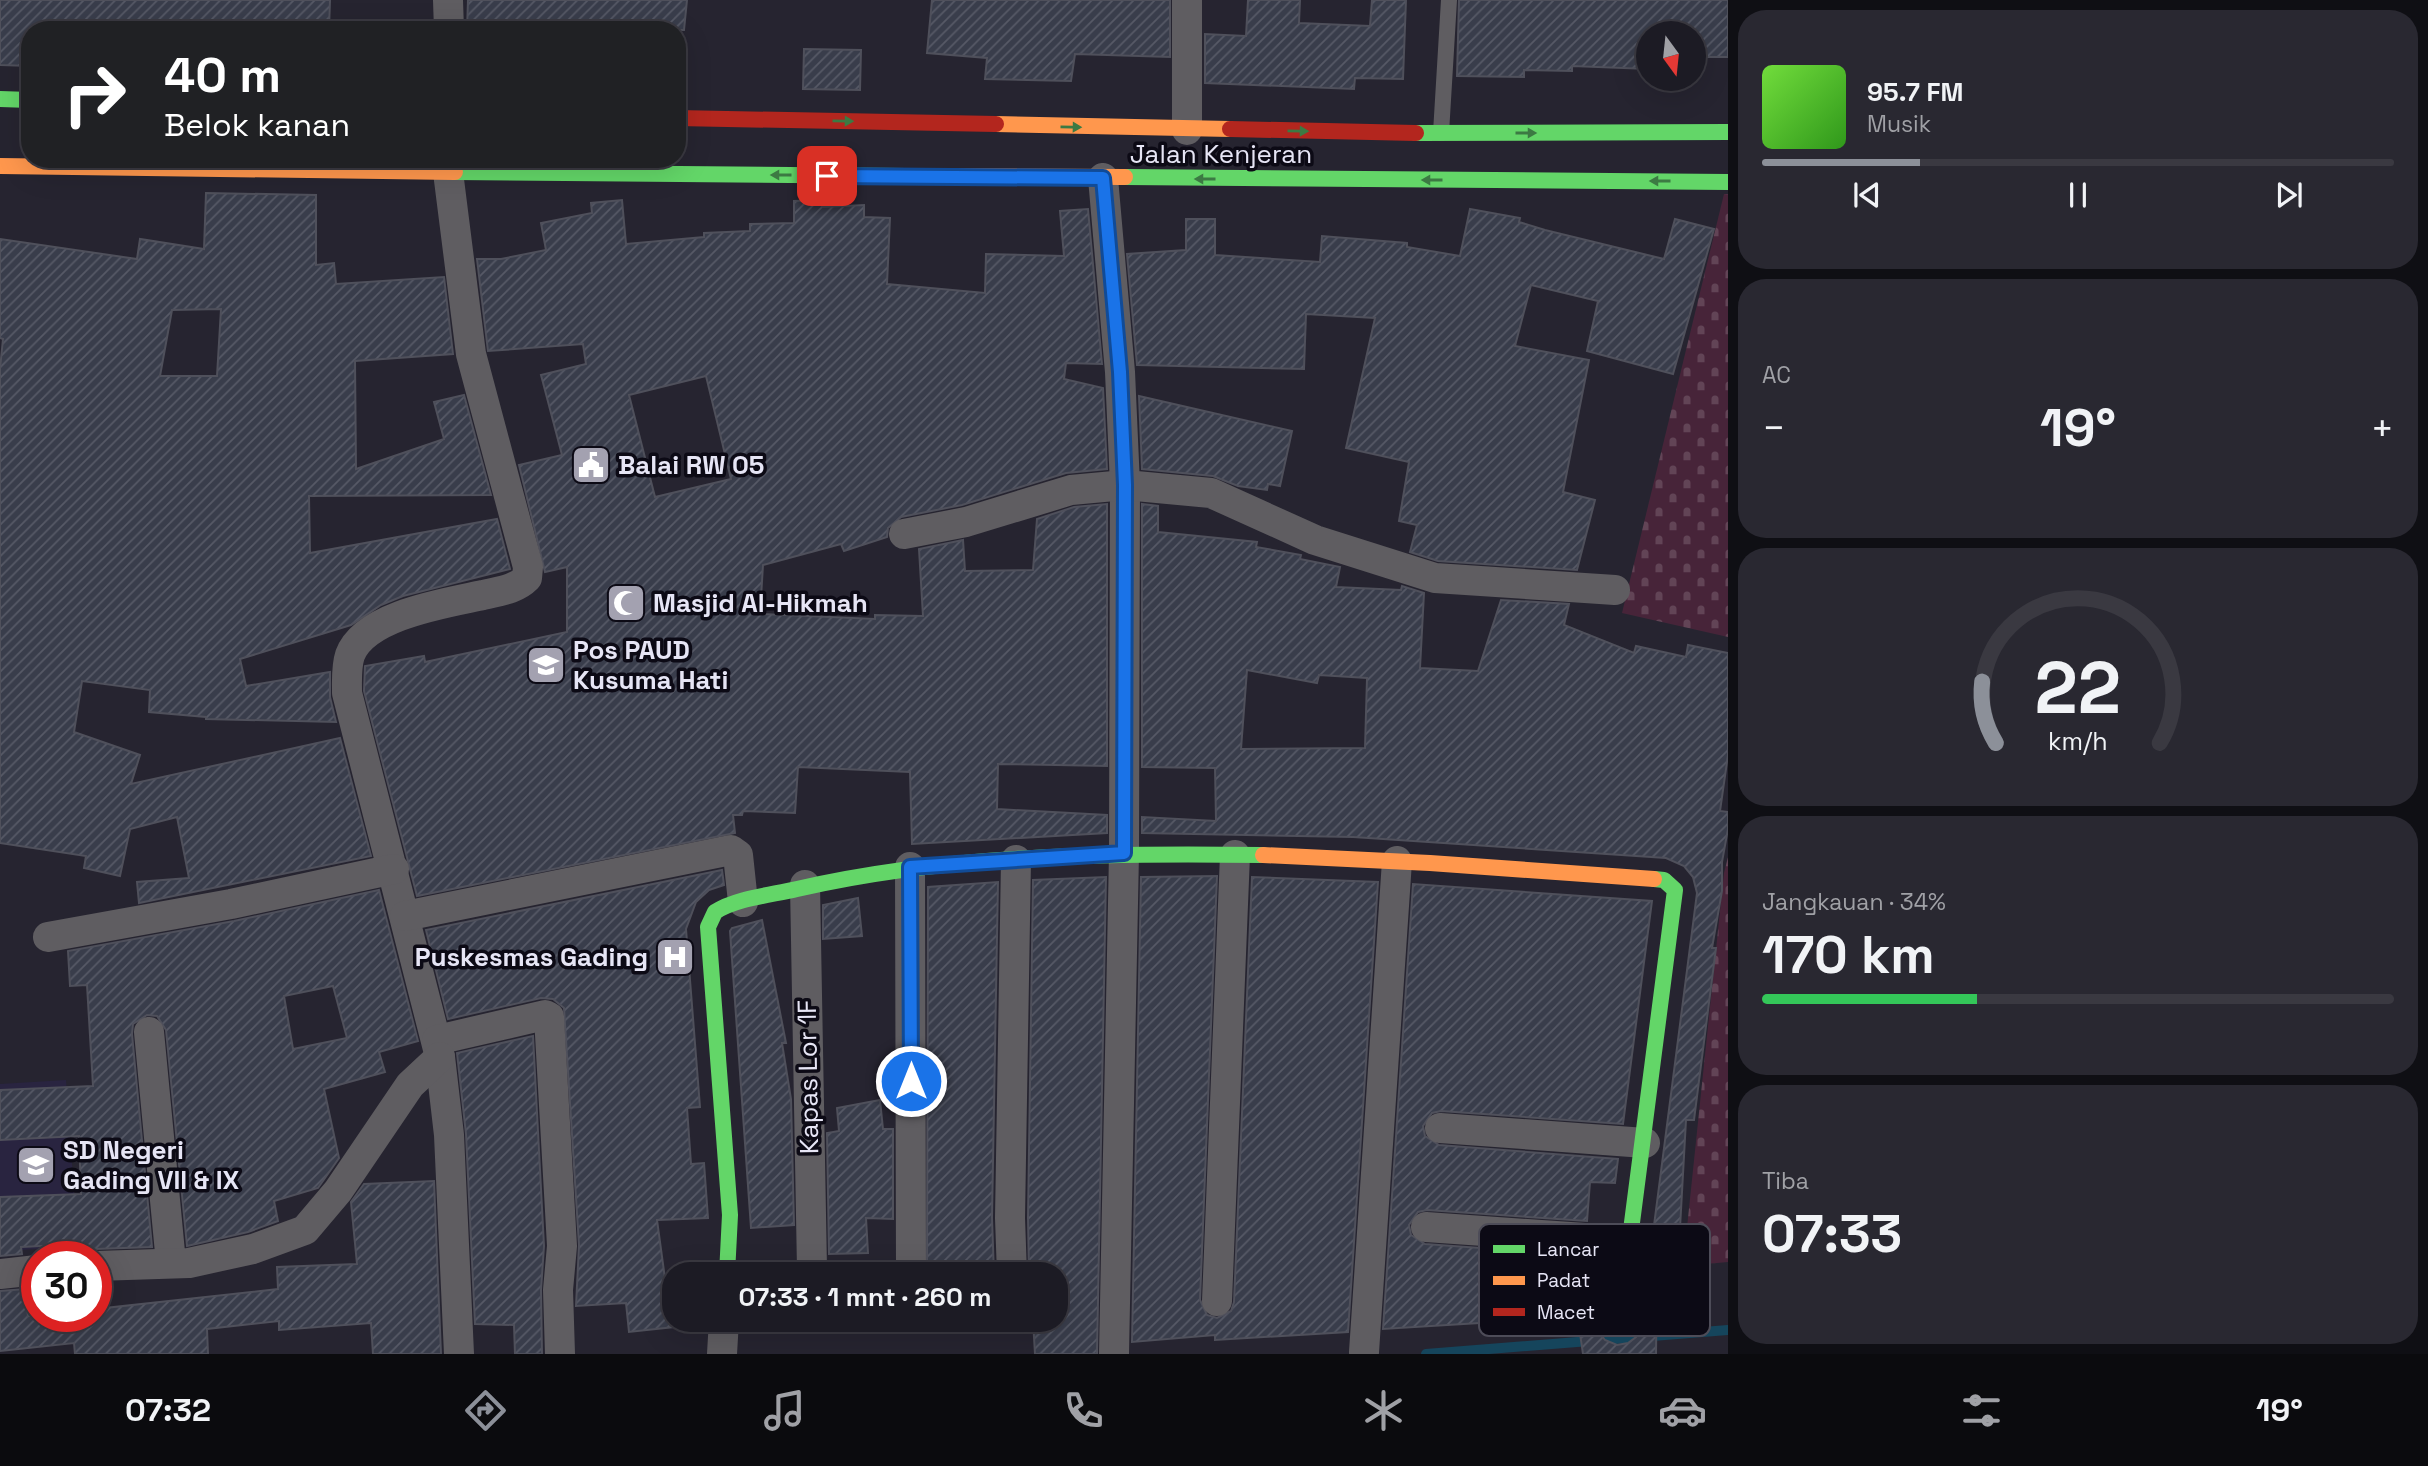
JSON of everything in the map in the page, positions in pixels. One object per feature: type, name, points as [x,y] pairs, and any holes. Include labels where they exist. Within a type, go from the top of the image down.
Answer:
[{"type":"main road","points":[[0,99],[21,100]]},
{"type":"main road","name":"Jalan Kenjeran","points":[[686,118],[1187,130],[1728,132]]},
{"type":"main road","name":"Jalan Kenjeran","points":[[0,166],[21,166]]},
{"type":"main road","name":"Jalan Kenjeran","points":[[149,168],[1728,182]]},
{"type":"main road","points":[[728,1262],[730,1215],[708,927],[715,912],[805,885],[910,867],[1124,853],[1397,861],[1671,882],[1675,890],[1644,1143],[1631,1224]]},
{"type":"street","points":[[448,0],[449,21]]},
{"type":"street","points":[[1187,0],[1187,130]]},
{"type":"street","points":[[448,172],[471,354],[528,567],[527,578],[514,588],[452,602],[376,627],[351,654],[347,671],[347,693],[439,1048],[449,1135],[459,1354]]},
{"type":"street","points":[[1103,178],[1120,372],[1125,485],[1124,853],[1114,1354]]},
{"type":"street","points":[[904,534],[967,522],[1071,490],[1125,485],[1211,493],[1315,540],[1435,579],[1615,590]]},
{"type":"street","points":[[405,916],[731,850],[738,855],[743,902]]},
{"type":"street","points":[[1217,1301],[1235,855]]},
{"type":"street","points":[[1012,1262],[1010,1218],[1016,860]]},
{"type":"street","points":[[1364,1352],[1397,861]]},
{"type":"street","points":[[910,867],[911,1262]]},
{"type":"street","points":[[48,937],[231,904],[394,869]]},
{"type":"street","name":"Kapas Lor 1F","points":[[805,885],[811,1262]]},
{"type":"street","points":[[112,1265],[188,1263],[253,1250],[305,1230],[338,1191],[410,1085],[439,1048],[545,1015],[549,1017],[562,1246],[558,1290],[560,1354]]},
{"type":"street","points":[[149,1032],[171,1263]]},
{"type":"street","points":[[1440,1128],[1644,1143]]},
{"type":"street","points":[[1426,1227],[1479,1231]]},
{"type":"street","points":[[0,1274],[21,1272]]},
{"type":"street","points":[[722,1354],[723,1332]]},
{"type":"lane","points":[[1441,133],[1450,0]]},
{"type":"shaded area","name":"SD Negeri Gading VII & IX","points":[[66,1080],[78,1241],[21,1241],[21,1250],[0,1251],[0,1084]]},
{"type":"green space","points":[[1724,194],[1728,194],[1728,637],[1622,613]]},
{"type":"green space","points":[[1728,857],[1728,1262],[1710,1264],[1710,1224],[1687,1224],[1724,873]]},
{"type":"building","points":[[0,0],[330,0],[329,21],[21,21],[21,66],[0,65]]},
{"type":"building","points":[[468,0],[687,0],[685,21],[467,21]]},
{"type":"building","points":[[932,0],[1170,0],[1170,57],[1075,54],[1071,81],[985,79],[987,58],[927,53]]},
{"type":"building","points":[[1248,0],[1300,0],[1299,23],[1370,26],[1372,0],[1406,0],[1403,79],[1355,78],[1354,89],[1205,83],[1205,34],[1246,36]]},
{"type":"building","points":[[1459,0],[1728,0],[1728,57],[1706,57],[1706,21],[1636,21],[1636,69],[1572,66],[1572,71],[1524,70],[1524,77],[1457,76]]},
{"type":"building","points":[[804,49],[861,50],[860,90],[803,89]]},
{"type":"building","points":[[206,193],[316,195],[316,265],[334,263],[336,284],[444,277],[453,354],[355,361],[356,469],[444,439],[434,402],[464,395],[491,495],[309,496],[310,553],[497,519],[510,569],[403,596],[381,605],[351,625],[240,659],[246,686],[330,672],[330,697],[336,722],[206,719],[149,712],[150,690],[82,681],[74,732],[140,755],[131,784],[340,738],[371,856],[139,903],[137,882],[189,878],[177,817],[130,829],[120,876],[84,868],[86,856],[0,843],[0,369],[3,339],[0,338],[0,239],[137,259],[140,239],[204,249]],"holes":[[[221,309],[217,376],[160,376],[172,310]]]},
{"type":"building","points":[[622,200],[626,244],[704,237],[704,233],[750,231],[750,224],[794,223],[794,201],[823,200],[823,207],[864,205],[864,217],[890,218],[887,284],[985,293],[986,254],[1064,256],[1060,211],[1088,209],[1102,364],[1066,363],[1064,379],[1103,388],[1107,469],[1066,473],[962,505],[901,517],[888,528],[887,537],[844,551],[841,544],[763,565],[760,614],[875,619],[875,615],[923,616],[919,549],[963,540],[965,571],[1033,570],[1037,519],[1074,507],[1107,504],[1107,766],[998,764],[997,809],[1107,815],[1107,833],[912,844],[910,772],[798,767],[795,813],[743,811],[742,815],[733,815],[735,833],[417,896],[364,691],[365,666],[424,656],[425,662],[567,632],[567,567],[545,572],[519,465],[562,455],[541,375],[586,364],[583,344],[488,351],[477,259],[501,259],[546,250],[541,223],[592,213],[591,203]],"holes":[[[706,376],[731,479],[655,497],[629,395]]]},
{"type":"building","points":[[1470,209],[1520,218],[1519,222],[1545,230],[1664,259],[1675,219],[1714,229],[1673,374],[1587,351],[1598,301],[1531,285],[1515,346],[1589,360],[1563,492],[1595,500],[1577,570],[1438,561],[1410,552],[1417,525],[1399,521],[1409,462],[1346,448],[1375,318],[1306,314],[1304,369],[1137,365],[1127,254],[1186,250],[1186,219],[1215,219],[1215,255],[1320,262],[1322,236],[1407,243],[1407,247],[1460,256]]},
{"type":"building","points":[[1139,396],[1292,431],[1280,486],[1268,484],[1267,490],[1238,486],[1213,476],[1142,469]]},
{"type":"building","points":[[1142,504],[1158,506],[1158,532],[1257,542],[1256,547],[1301,555],[1300,559],[1340,567],[1336,587],[1401,590],[1402,586],[1424,593],[1420,668],[1478,671],[1501,600],[1569,604],[1564,625],[1634,653],[1636,646],[1686,657],[1688,645],[1728,653],[1728,755],[1720,811],[1728,812],[1728,829],[1722,862],[1722,891],[1712,948],[1716,948],[1694,1120],[1686,1120],[1680,1224],[1654,1224],[1697,893],[1693,877],[1684,866],[1666,858],[1353,837],[1142,833],[1142,817],[1216,821],[1215,768],[1142,767]],"holes":[[[1247,670],[1317,683],[1319,675],[1367,678],[1365,748],[1241,749]]]},
{"type":"building","points":[[722,870],[724,885],[709,890],[696,902],[686,929],[700,1107],[687,1108],[691,1164],[704,1163],[708,1218],[657,1220],[663,1262],[662,1328],[629,1332],[626,1303],[576,1306],[579,1245],[564,1008],[553,999],[541,998],[448,1019],[426,930]]},
{"type":"building","points":[[1217,876],[1200,1300],[1207,1315],[1217,1318],[1231,1311],[1234,1302],[1252,877],[1378,882],[1348,1332],[1215,1340],[1215,1335],[1132,1342],[1141,877]]},
{"type":"building","points":[[1106,877],[1097,1354],[1035,1354],[1034,1332],[1068,1332],[1068,1262],[1029,1262],[1033,880]]},
{"type":"building","points":[[998,882],[994,1262],[927,1262],[928,887]]},
{"type":"building","points":[[1413,884],[1652,901],[1623,1124],[1441,1111],[1432,1113],[1423,1126],[1425,1136],[1439,1145],[1618,1159],[1615,1183],[1590,1182],[1587,1221],[1427,1210],[1418,1212],[1409,1225],[1411,1235],[1425,1244],[1479,1248],[1479,1323],[1383,1329]]},
{"type":"building","points":[[379,890],[418,1041],[379,1052],[385,1072],[324,1089],[339,1158],[318,1188],[274,1201],[278,1221],[248,1232],[187,1246],[166,1030],[157,1016],[147,1015],[133,1024],[132,1034],[152,1247],[112,1248],[112,1241],[21,1241],[21,1254],[0,1256],[0,1197],[81,1194],[79,1136],[0,1140],[0,1090],[93,1086],[87,985],[70,986],[68,951],[234,921]],"holes":[[[333,986],[347,1038],[293,1049],[284,996]]]},
{"type":"building","points":[[858,898],[862,936],[823,939],[823,905]]},
{"type":"building","points":[[762,920],[786,1043],[782,1043],[791,1099],[794,1225],[751,1228],[730,931],[732,928]]},
{"type":"building","points":[[533,1036],[544,1246],[541,1290],[542,1354],[515,1354],[514,1325],[475,1324],[466,1134],[457,1053]]},
{"type":"building","points":[[880,1100],[883,1129],[893,1129],[893,1219],[866,1218],[868,1253],[829,1254],[827,1133],[839,1131],[837,1108]]},
{"type":"building","points":[[434,1181],[441,1354],[373,1354],[371,1323],[279,1330],[279,1321],[207,1329],[208,1354],[75,1354],[74,1343],[0,1351],[0,1291],[21,1289],[21,1332],[112,1332],[112,1307],[278,1289],[277,1267],[357,1264],[351,1202],[364,1184]]},
{"type":"building","points":[[1580,1336],[1602,1336],[1617,1345],[1628,1343],[1636,1337],[1656,1336],[1656,1354],[1583,1354]]},
{"type":"waterway","points":[[1710,1331],[1728,1330]]},
{"type":"waterway","points":[[1426,1354],[1652,1336]]},
{"type":"traffic: fast","points":[[0,99],[21,100]]},
{"type":"traffic: fast","points":[[1416,133],[1728,132]]},
{"type":"traffic: fast","points":[[455,172],[905,176]]},
{"type":"traffic: fast","points":[[1125,177],[1728,182]]},
{"type":"traffic: fast","points":[[728,1262],[730,1215],[708,927],[715,912],[744,900],[854,877],[970,862],[1087,856],[1263,855]]},
{"type":"traffic: fast","points":[[1632,1224],[1675,890],[1664,880],[1654,879]]},
{"type":"traffic: slow","points":[[996,124],[1230,129]]},
{"type":"traffic: slow","points":[[0,166],[21,166]]},
{"type":"traffic: slow","points":[[152,168],[455,172]]},
{"type":"traffic: slow","points":[[905,176],[1125,177]]},
{"type":"traffic: slow","points":[[1263,855],[1430,863],[1654,879]]},
{"type":"traffic: jam","points":[[686,118],[996,124]]},
{"type":"traffic: jam","points":[[1230,129],[1416,133]]},
{"type":"place","name":"Balai RW 05","points":[[591,465]]},
{"type":"place","name":"Masjid Al-Hikmah","points":[[626,603]]},
{"type":"place","name":"Pos PAUD Kusuma Hati","points":[[546,665]]},
{"type":"place","name":"Puskesmas Gading","points":[[675,957]]},
{"type":"place","name":"SD Negeri Gading VII & IX","points":[[36,1165]]},
{"type":"route","points":[[827,176],[1103,178],[1120,372],[1125,485],[1124,853],[910,867],[911,1081]]}]
